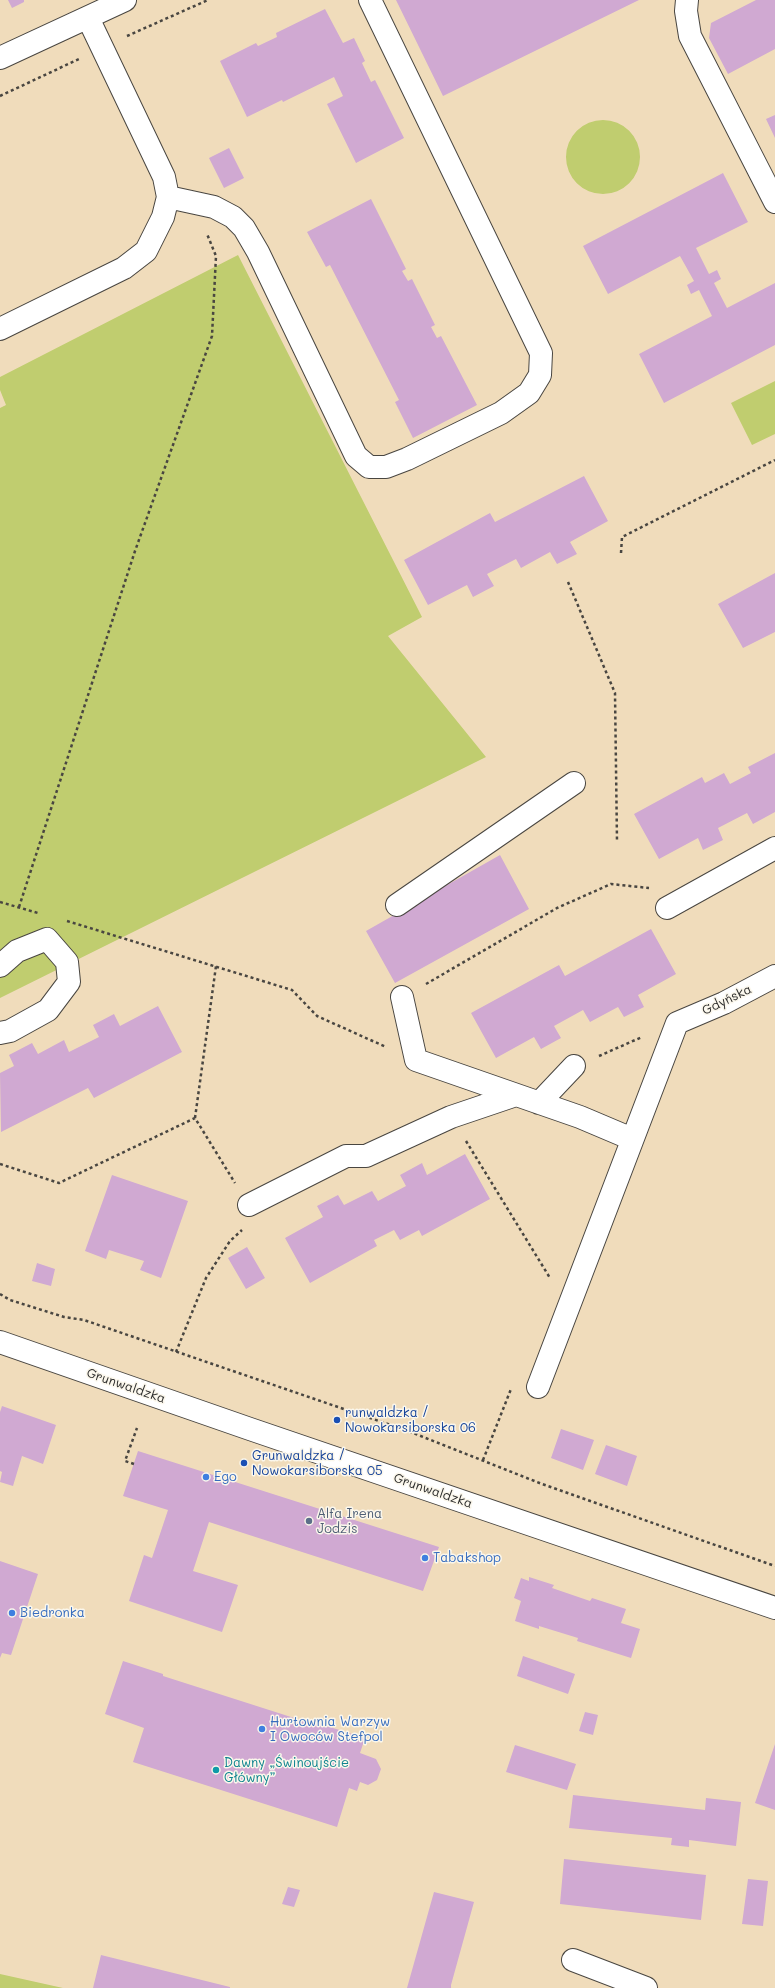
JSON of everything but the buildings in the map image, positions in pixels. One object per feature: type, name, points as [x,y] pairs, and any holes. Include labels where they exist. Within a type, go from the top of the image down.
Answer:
[{"type":"street","points":[[0,58],[125,0]]},
{"type":"street","points":[[168,197],[214,207],[233,217],[244,228],[258,252],[356,456],[369,467],[386,467],[407,459],[501,412],[529,393],[540,376],[541,354],[370,0]]},
{"type":"street","points":[[687,0],[686,12],[690,36],[775,202]]},
{"type":"street","points":[[0,329],[124,268],[146,251],[163,217],[168,197],[164,176],[88,18]]},
{"type":"street","points":[[397,905],[574,783]]},
{"type":"street","points":[[667,908],[775,848]]},
{"type":"street","points":[[0,966],[18,951],[47,939],[67,962],[69,982],[48,1010],[10,1031],[0,1033]]},
{"type":"street","name":"Gdyńska","points":[[632,1139],[677,1023],[724,1003],[775,976]]},
{"type":"street","points":[[402,997],[416,1060],[580,1117],[632,1139],[538,1387]]},
{"type":"street","points":[[539,1103],[574,1066]]},
{"type":"street","points":[[249,1205],[346,1156],[366,1156],[451,1116],[516,1095]]},
{"type":"street","name":"Grunwaldzka","points":[[0,1342],[775,1608]]},
{"type":"street","points":[[573,1960],[646,1988]]},
{"type":"path","points":[[19,907],[135,551],[212,336],[216,256],[204,227]]},
{"type":"path","points":[[621,553],[622,537],[775,460]]},
{"type":"path","points":[[568,582],[615,693],[617,841]]},
{"type":"path","points":[[402,997],[557,908],[611,884],[654,889]]},
{"type":"path","points":[[0,902],[39,913]]},
{"type":"path","points":[[61,919],[292,990],[317,1016],[416,1060]]},
{"type":"path","points":[[176,1352],[206,1278],[230,1241],[256,1218],[195,1118],[216,966]]},
{"type":"path","points":[[596,1057],[617,1048]]},
{"type":"path","points":[[451,1116],[548,1275],[569,1305]]},
{"type":"path","points":[[0,1164],[59,1183],[195,1118]]},
{"type":"path","points":[[0,1294],[10,1300],[64,1317],[84,1320],[408,1431],[542,1484],[775,1566]]},
{"type":"path","points":[[134,1464],[125,1461],[137,1428]]},
{"type":"green space","points":[[603,120],[624,126],[634,136],[640,157],[634,178],[624,188],[603,194],[582,188],[572,178],[566,157],[572,136],[582,126]]},
{"type":"green space","points":[[238,255],[422,617],[388,636],[486,757],[0,998],[0,408],[6,405],[0,390],[0,377]]},
{"type":"green space","points":[[775,381],[775,434],[752,445],[731,403]]},
{"type":"green space","points":[[0,1974],[63,1988],[0,1988]]},
{"type":"place","name":"runwaldzka / Nowokarsiborska 06","points":[[337,1420]]},
{"type":"place","name":"Grunwaldzka / Nowokarsiborska 05","points":[[244,1463]]},
{"type":"place","name":"Ego","points":[[206,1477]]},
{"type":"place","name":"Alfa Irena Jodzis","points":[[309,1521]]},
{"type":"place","name":"Tabakshop","points":[[425,1558]]},
{"type":"place","name":"Biedronka","points":[[12,1613]]},
{"type":"place","name":"Hurtownia Warzyw I Owoców Stefpol","points":[[262,1729]]},
{"type":"place","name":"Dawny „Świnoujście Główny”","points":[[216,1770]]}]
